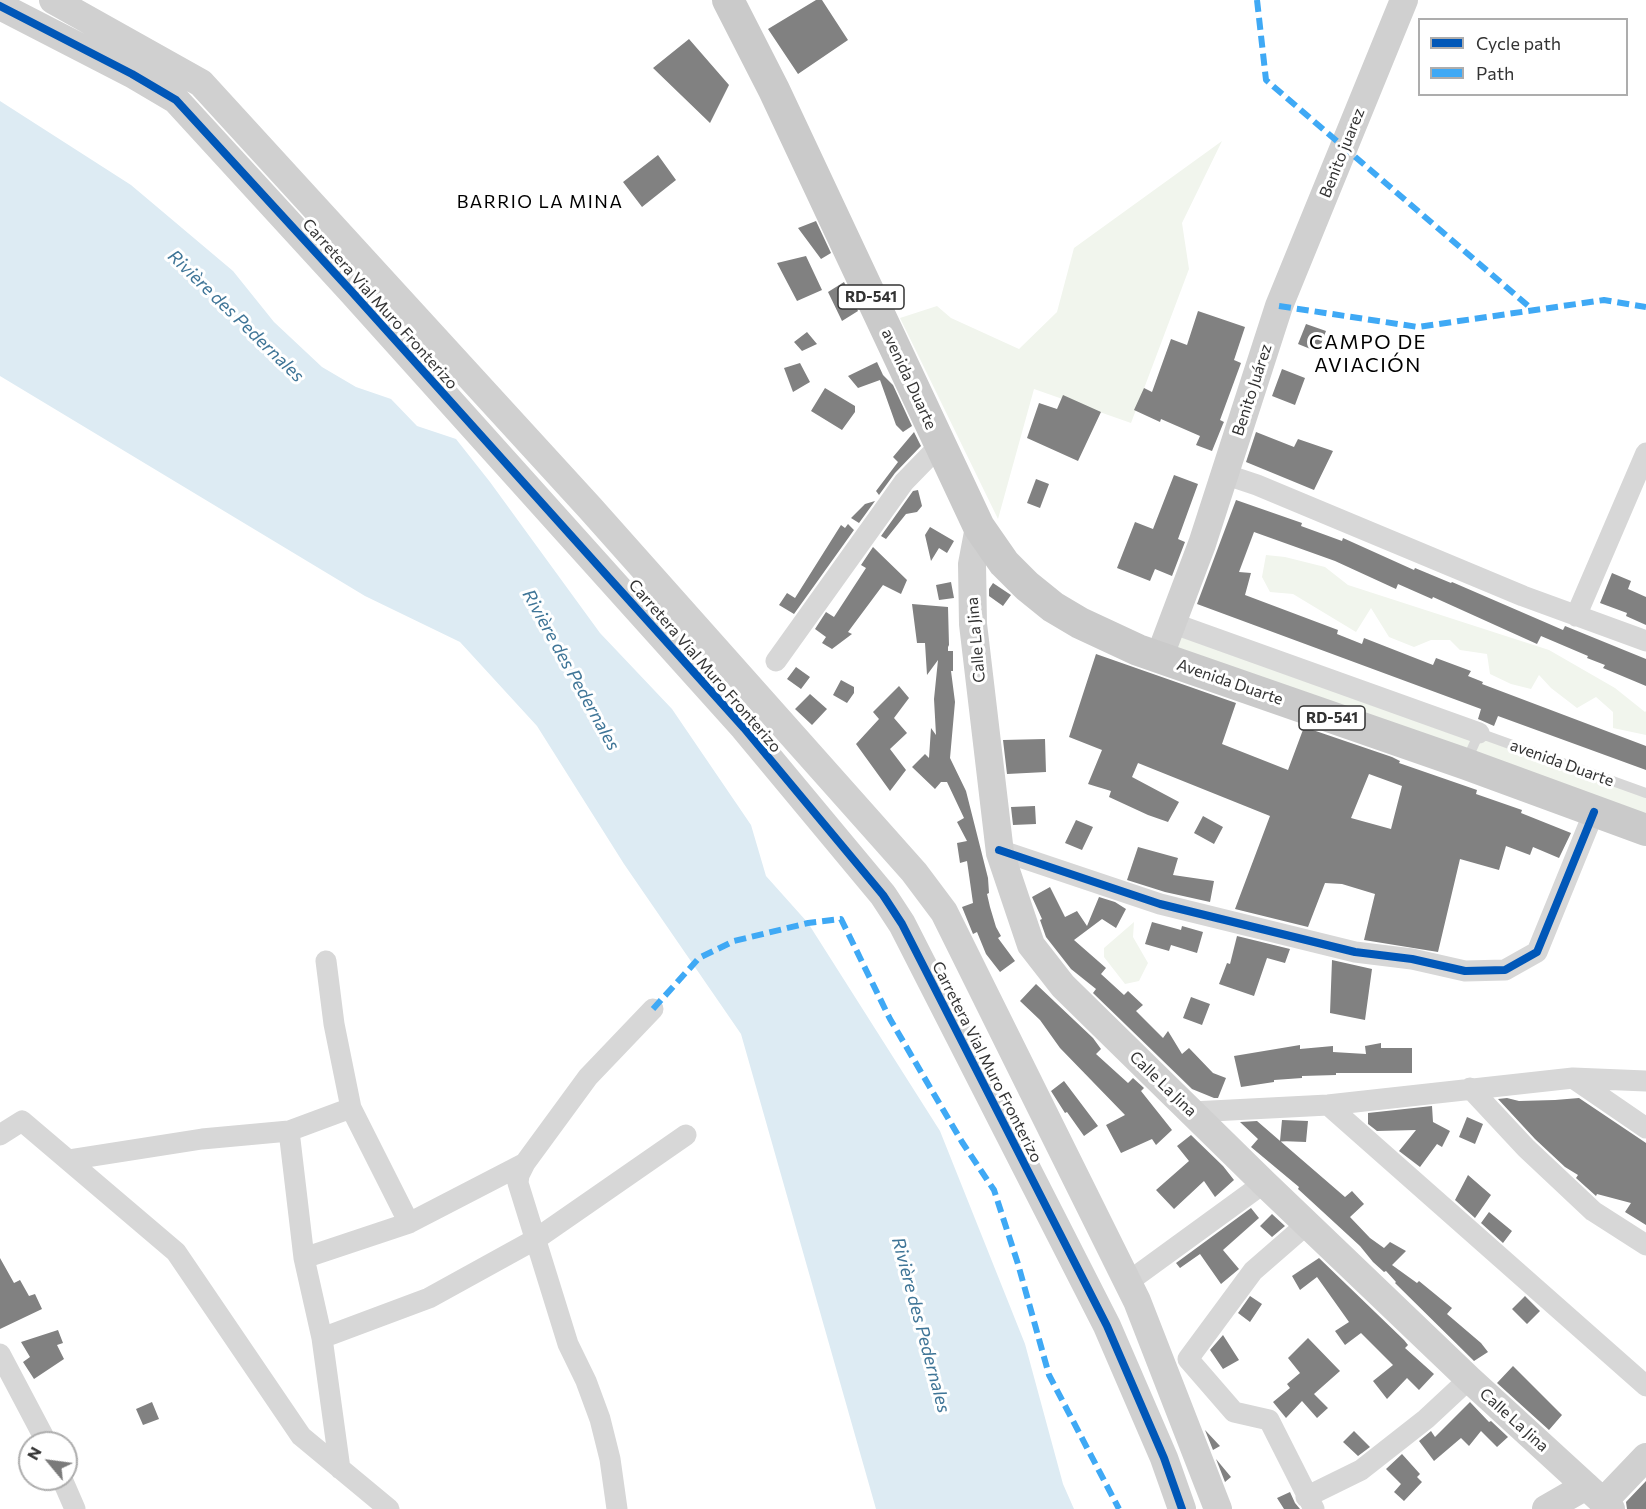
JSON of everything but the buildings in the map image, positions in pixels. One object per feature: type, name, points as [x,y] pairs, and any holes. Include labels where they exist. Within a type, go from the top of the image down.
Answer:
[{"type":"main road","name":"avenida Duarte","points":[[728,0],[774,90],[980,527],[1004,563],[1027,586]]},
{"type":"main road","name":"Avenida Duarte","points":[[1027,586],[1053,607],[1080,623],[1138,650],[1466,764],[1646,830]]},
{"type":"street","name":"Carretera Vial Muro Fronterizo","points":[[53,0],[201,83],[590,508],[914,872],[944,912],[1128,1282],[1218,1509]]},
{"type":"street","name":"Benito juarez","points":[[1279,306],[1404,0]]},
{"type":"street","name":"Carretera Vial Muro Fronterizo","points":[[0,6],[132,74],[176,100],[744,728],[883,895],[903,924],[1107,1326],[1164,1458],[1182,1509]]},
{"type":"street","name":"Benito Juárez","points":[[1160,658],[1202,544],[1279,306]]},
{"type":"street","points":[[776,661],[904,482],[940,445]]},
{"type":"street","points":[[1576,616],[1646,453]]},
{"type":"street","points":[[1224,474],[1257,485],[1523,596],[1646,641]]},
{"type":"street","name":"Calle La Jina","points":[[980,527],[972,564],[973,624],[999,850],[1031,945],[1063,986],[1264,1183],[1469,1379],[1600,1499]]},
{"type":"street","points":[[1172,623],[1479,734]]},
{"type":"street","points":[[999,850],[1160,904],[1354,952],[1412,959],[1464,971],[1505,970],[1537,952],[1594,812]]},
{"type":"street","points":[[326,961],[334,1024],[351,1108],[409,1223]]},
{"type":"street","points":[[617,1509],[610,1459],[600,1419],[586,1381],[568,1344],[518,1183],[525,1163],[588,1077],[653,1009]]},
{"type":"street","points":[[1192,1112],[1328,1105],[1573,1078],[1646,1081]]},
{"type":"street","points":[[1573,1078],[1646,1128]]},
{"type":"street","points":[[1470,1088],[1526,1148],[1593,1211],[1646,1245]]},
{"type":"street","points":[[1328,1105],[1646,1386]]},
{"type":"street","points":[[68,1160],[202,1139],[289,1131],[351,1108]]},
{"type":"street","points":[[0,1135],[22,1121],[176,1252],[301,1436],[383,1508]]},
{"type":"street","points":[[289,1131],[304,1258],[322,1338],[340,1469]]},
{"type":"street","points":[[322,1338],[429,1298],[536,1239],[686,1135]]},
{"type":"street","points":[[304,1258],[409,1223],[525,1163]]},
{"type":"street","points":[[1128,1282],[1264,1183]]},
{"type":"street","points":[[1307,1224],[1253,1271],[1188,1359],[1234,1412],[1269,1420],[1310,1503],[1361,1470],[1426,1419],[1469,1379]]},
{"type":"street","points":[[0,1354],[40,1431]]},
{"type":"street","points":[[1546,1509],[1600,1499],[1646,1457]]},
{"type":"street","points":[[67,1491],[75,1509]]},
{"type":"lane","points":[[1466,764],[1479,734]]},
{"type":"lane","name":"avenida Duarte","points":[[1479,734],[1646,793]]},
{"type":"shaded area","points":[[1222,141],[1182,223],[1189,269],[1131,423],[1034,389],[998,519],[900,318],[937,306],[951,318],[1019,349],[1057,312],[1074,248]]},
{"type":"shaded area","points":[[1266,555],[1285,557],[1325,567],[1348,585],[1549,650],[1615,688],[1646,711],[1646,735],[1613,728],[1613,712],[1596,697],[1577,708],[1551,688],[1539,675],[1531,689],[1511,684],[1490,674],[1487,654],[1460,650],[1450,640],[1431,640],[1414,647],[1389,637],[1371,608],[1356,632],[1293,594],[1270,592],[1262,577]]},
{"type":"shaded area","points":[[1172,623],[1646,795],[1646,828],[1159,658]]},
{"type":"shaded area","points":[[1134,922],[1133,937],[1148,963],[1139,981],[1125,984],[1104,957],[1104,948]]},
{"type":"water","name":"Rivière des Pedernales","points":[[0,101],[131,185],[233,271],[274,322],[322,367],[356,387],[391,399],[417,426],[456,439],[600,633],[672,709],[751,825],[766,876],[808,923],[940,1131],[1025,1344],[1063,1484],[1074,1509],[876,1509],[741,1034],[624,864],[537,726],[460,642],[365,596],[0,376]]},
{"type":"marked path","points":[[1257,0],[1266,80],[1533,310]]},
{"type":"marked path","points":[[1279,306],[1418,327],[1604,300],[1646,307]]},
{"type":"marked path","points":[[653,1009],[699,958],[734,941],[808,923],[841,919],[890,1019],[962,1142],[994,1190],[1018,1264],[1049,1375],[1119,1509]]},
{"type":"cycle path","points":[[0,6],[132,74],[176,100],[744,728],[883,895],[902,924],[1107,1326],[1164,1458],[1182,1509]]},
{"type":"cycle path","points":[[999,850],[1160,904],[1355,952],[1412,959],[1465,971],[1505,970],[1537,952],[1594,812]]},
{"type":"district","name":"BARRIO LA MINA","points":[[540,202]]},
{"type":"district","name":"CAMPO DE AVIACIÓN","points":[[1368,354]]}]
